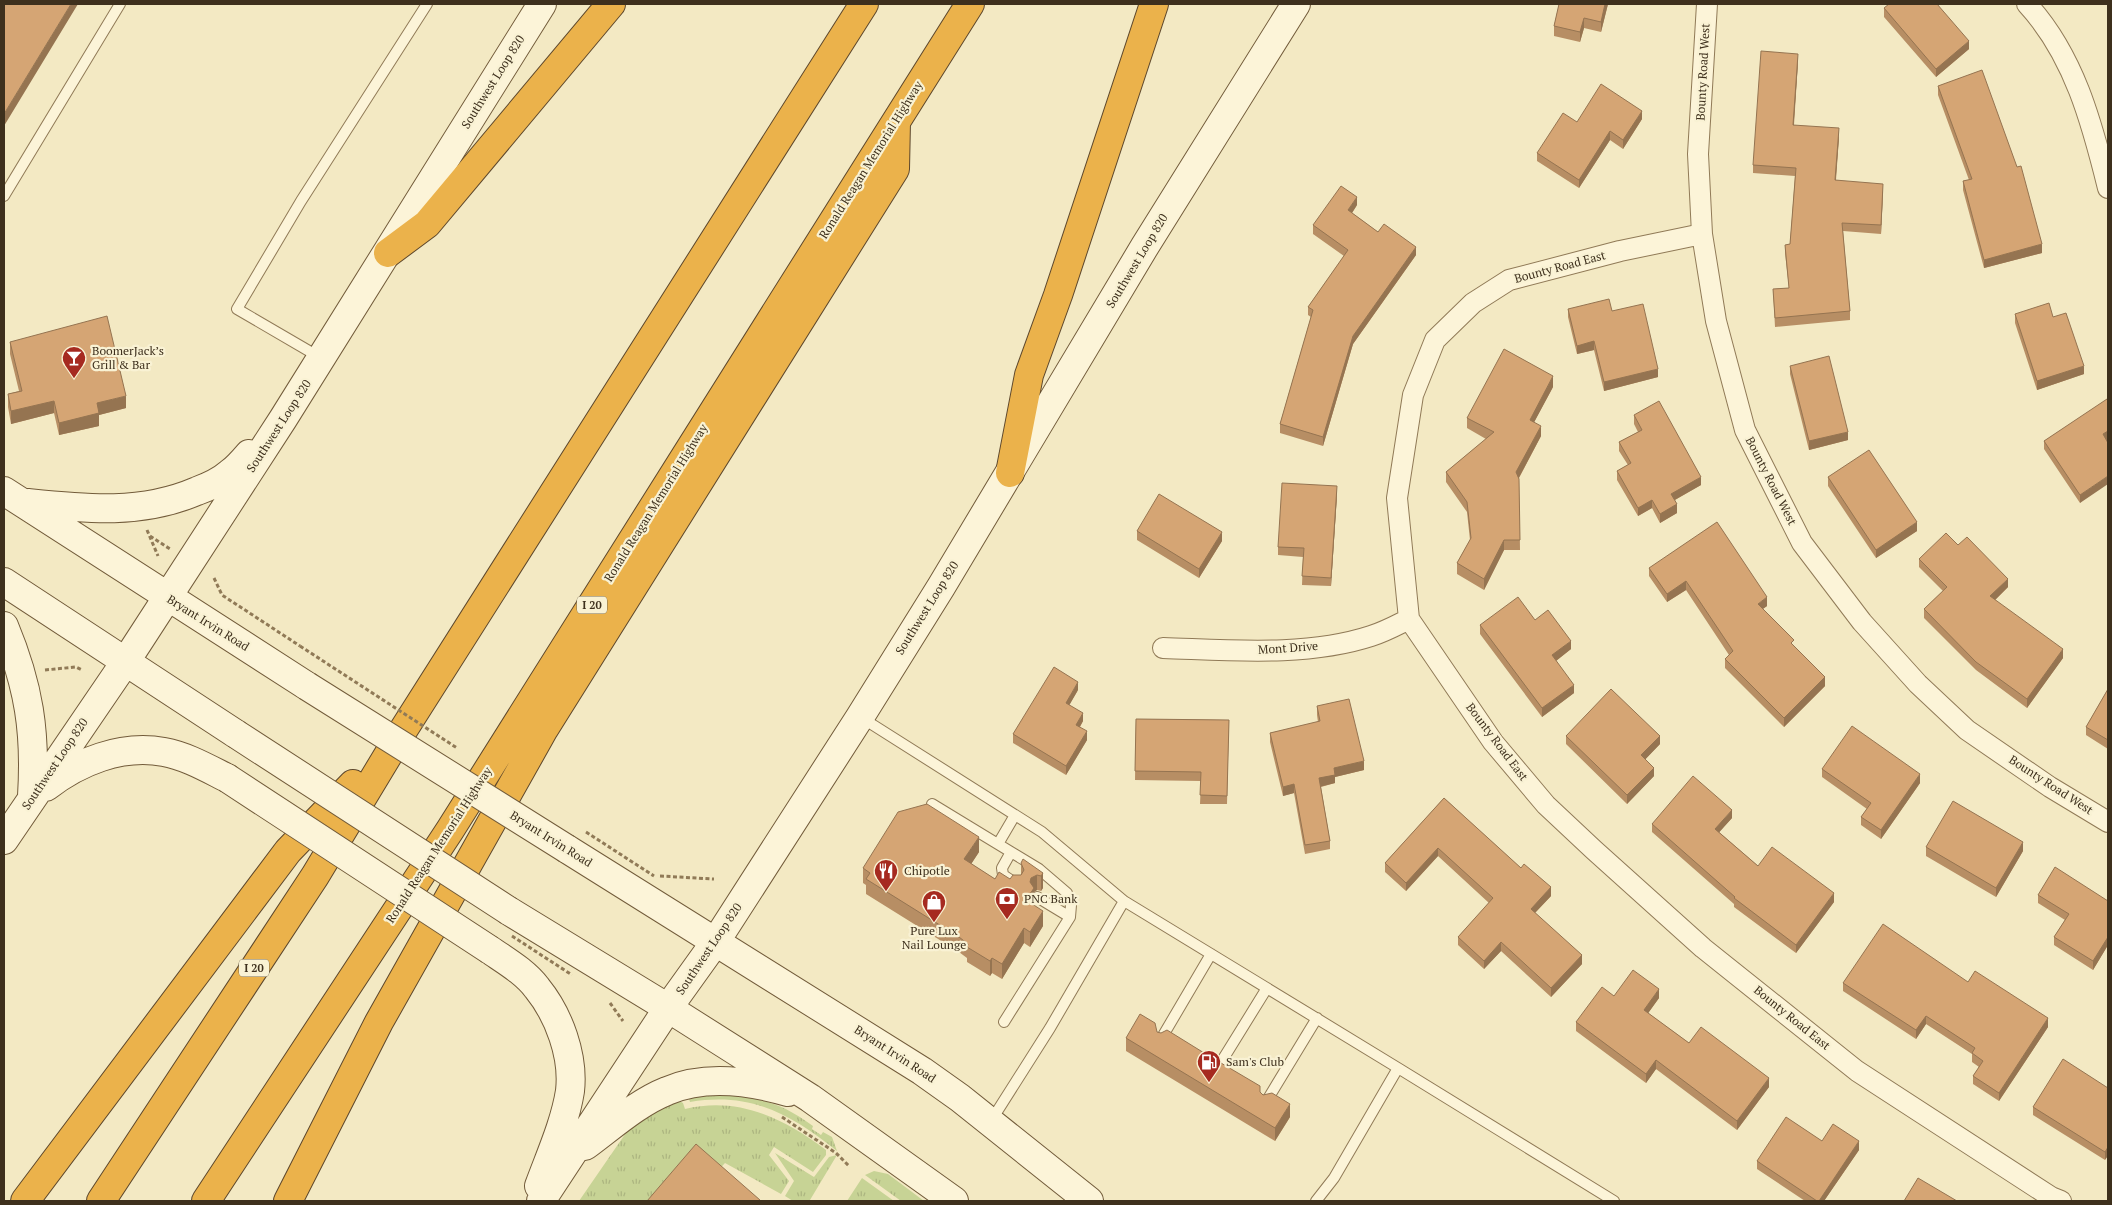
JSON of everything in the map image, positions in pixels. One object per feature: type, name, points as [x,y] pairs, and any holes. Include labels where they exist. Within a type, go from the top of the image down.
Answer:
[{"type":"highway","points":[[388,253],[427,224],[611,4]]},
{"type":"highway","name":"I 20","points":[[102,1201],[315,876],[402,732],[864,4]]},
{"type":"highway","name":"Ronald Reagan Memorial Highway","points":[[206,1201],[450,830],[970,4]]},
{"type":"highway","points":[[1010,473],[1029,375],[1058,295],[1154,4]]},
{"type":"highway","points":[[288,1201],[379,1022],[544,729],[894,169],[896,122]]},
{"type":"highway","points":[[25,1201],[288,851],[402,732]]},
{"type":"main road","name":"Southwest Loop 820","points":[[4,840],[168,597],[322,359],[542,4]]},
{"type":"main road","name":"Southwest Loop 820","points":[[541,1201],[668,1008],[716,941],[860,717],[1010,473],[1150,238],[1296,4]]},
{"type":"main road","points":[[13,496],[96,510],[129,509],[156,505],[186,496],[229,474],[283,419]]},
{"type":"main road","name":"Bryant Irvin Road","points":[[13,496],[276,666],[882,1044],[960,1098],[1088,1201]]},
{"type":"main road","points":[[4,582],[509,911],[668,1008],[810,1098],[954,1201]]},
{"type":"main road","points":[[4,626],[17,657],[29,707],[35,751],[32,796]]},
{"type":"main road","points":[[32,796],[67,770],[97,758],[132,751],[163,752],[194,761],[227,778],[514,966],[537,987],[551,1009],[564,1037],[569,1064],[570,1091],[564,1116],[533,1201]]},
{"type":"main road","points":[[572,1156],[647,1102],[666,1091],[682,1086],[739,1082],[770,1087],[810,1098]]},
{"type":"street","name":"Bounty Road West","points":[[1707,4],[1698,154],[1702,234],[1716,320],[1745,430],[1802,543],[1862,622],[1918,684],[1967,730],[2050,787],[2108,822]]},
{"type":"street","points":[[2027,4],[2040,18],[2072,72],[2095,133],[2108,188]]},
{"type":"street","name":"Bounty Road East","points":[[1702,234],[1620,251],[1509,280],[1473,303],[1435,340],[1413,395],[1397,498],[1409,619],[1499,749],[1546,805],[1616,870],[1704,948],[1857,1071],[2051,1197],[2061,1201]]},
{"type":"street","name":"Mont Drive","points":[[1163,648],[1253,651],[1327,646],[1371,636],[1409,619]]},
{"type":"lane","points":[[4,196],[120,4]]},
{"type":"lane","points":[[322,359],[237,309],[302,201],[428,4]]},
{"type":"lane","points":[[860,717],[1042,832],[1124,901],[1614,1201]]},
{"type":"lane","points":[[932,804],[1038,869],[1066,893],[1071,905],[1070,917],[1004,1022]]},
{"type":"lane","points":[[998,844],[1016,815]]},
{"type":"lane","points":[[1011,852],[1002,868],[1003,875],[1017,884]]},
{"type":"lane","points":[[1037,897],[1070,917]]},
{"type":"lane","points":[[990,1123],[1045,1036],[1124,901]]},
{"type":"lane","points":[[1161,1039],[1211,954]]},
{"type":"lane","points":[[1215,1072],[1267,988]]},
{"type":"lane","points":[[1266,1102],[1317,1018]]},
{"type":"lane","points":[[1316,1201],[1334,1178],[1398,1068]]},
{"type":"path","points":[[143,522],[158,556]]},
{"type":"path","points":[[149,536],[170,549]]},
{"type":"path","points":[[214,578],[222,595],[300,646]]},
{"type":"path","points":[[42,671],[76,667],[82,670]]},
{"type":"path","points":[[654,876],[714,879]]},
{"type":"path","points":[[774,1114],[836,1153],[850,1166]]},
{"type":"green space","points":[[714,1092],[743,1096],[777,1105],[788,1110],[813,1126],[812,1129],[821,1135],[823,1132],[832,1137],[837,1151],[803,1126],[769,1109],[733,1100],[690,1102],[688,1096]]},
{"type":"green space","points":[[676,1099],[683,1103],[685,1109],[723,1105],[760,1113],[794,1128],[826,1150],[826,1155],[813,1172],[774,1147],[769,1155],[789,1181],[781,1194],[725,1163],[713,1176],[661,1201],[579,1201],[630,1127]]},
{"type":"green space","points":[[775,1153],[814,1177],[829,1157],[837,1155],[810,1200],[793,1201],[785,1196],[794,1181]]},
{"type":"green space","points":[[874,1171],[888,1174],[924,1201],[901,1201],[865,1175]]},
{"type":"green space","points":[[862,1178],[894,1201],[847,1201]]},
{"type":"building","points":[[4,4],[71,4],[4,114]]},
{"type":"building","points":[[1559,4],[1605,4],[1601,22],[1584,18],[1580,32],[1554,26]]},
{"type":"building","points":[[1889,4],[1937,4],[1969,41],[1936,69],[1884,8]]},
{"type":"building","points":[[1761,51],[1798,54],[1793,125],[1839,128],[1835,180],[1883,184],[1881,225],[1842,223],[1850,311],[1775,318],[1773,289],[1789,288],[1785,245],[1790,244],[1796,168],[1753,165]]},
{"type":"building","points":[[1982,70],[2017,167],[2021,166],[2042,244],[1984,260],[1963,181],[1972,179],[1938,86]]},
{"type":"building","points":[[1601,84],[1642,111],[1623,140],[1610,131],[1579,180],[1537,153],[1563,113],[1577,122]]},
{"type":"building","points":[[1341,186],[1357,197],[1348,210],[1378,232],[1384,224],[1416,247],[1353,336],[1323,437],[1280,424],[1313,310],[1308,307],[1348,250],[1313,225]]},
{"type":"building","points":[[1609,299],[1612,311],[1643,304],[1658,369],[1604,382],[1594,341],[1577,346],[1568,309]]},
{"type":"building","points":[[2049,303],[2053,317],[2066,313],[2084,366],[2037,381],[2015,314]]},
{"type":"building","points":[[107,316],[126,396],[97,403],[99,413],[59,423],[54,401],[11,411],[8,394],[22,391],[10,342]]},
{"type":"building","points":[[1504,349],[1553,376],[1530,420],[1541,426],[1516,472],[1519,479],[1520,540],[1504,540],[1484,579],[1457,563],[1471,538],[1467,502],[1446,472],[1494,432],[1467,418]]},
{"type":"building","points":[[1829,356],[1848,432],[1809,441],[1790,366]]},
{"type":"building","points":[[2107,399],[2108,431],[2103,434],[2108,443],[2108,476],[2080,495],[2044,441]]},
{"type":"building","points":[[1659,401],[1701,477],[1671,494],[1677,504],[1660,514],[1652,500],[1638,508],[1617,471],[1631,463],[1619,442],[1642,430],[1634,415]]},
{"type":"building","points":[[1869,450],[1917,522],[1876,550],[1828,477]]},
{"type":"building","points":[[1282,483],[1337,486],[1331,578],[1302,576],[1304,548],[1278,547]]},
{"type":"building","points":[[1159,494],[1222,532],[1199,569],[1137,531]]},
{"type":"building","points":[[1717,522],[1767,597],[1758,604],[1794,640],[1791,643],[1825,677],[1784,718],[1725,659],[1733,651],[1686,581],[1667,594],[1649,568]]},
{"type":"building","points":[[1946,533],[1958,545],[1967,537],[2008,579],[1990,596],[2063,649],[2027,699],[1976,662],[1924,609],[1947,587],[1919,559]]},
{"type":"building","points":[[1518,597],[1535,620],[1548,610],[1571,641],[1552,655],[1574,685],[1542,708],[1480,625]]},
{"type":"building","points":[[1054,667],[1078,682],[1066,703],[1083,713],[1076,725],[1087,731],[1066,766],[1013,734]]},
{"type":"building","points":[[1611,689],[1660,736],[1641,755],[1654,768],[1627,795],[1566,736]]},
{"type":"building","points":[[2108,689],[2108,740],[2086,727]]},
{"type":"building","points":[[1349,699],[1364,761],[1334,768],[1335,775],[1319,778],[1330,841],[1305,845],[1294,784],[1283,787],[1270,733],[1320,721],[1317,706]]},
{"type":"building","points":[[1136,719],[1229,720],[1227,796],[1200,795],[1201,772],[1135,771]]},
{"type":"building","points":[[1852,726],[1920,774],[1881,830],[1861,817],[1871,803],[1822,769]]},
{"type":"building","points":[[1693,776],[1732,810],[1715,829],[1758,866],[1772,847],[1834,893],[1796,945],[1734,898],[1652,824]]},
{"type":"building","points":[[1444,798],[1521,868],[1524,864],[1551,887],[1531,909],[1582,955],[1551,988],[1501,942],[1484,961],[1458,937],[1493,898],[1438,848],[1406,883],[1385,863]]},
{"type":"building","points":[[1953,801],[2023,842],[1996,888],[1926,847]]},
{"type":"building","points":[[927,804],[979,837],[964,859],[995,879],[999,872],[1010,879],[1013,875],[1021,875],[1024,870],[1021,863],[1023,859],[1043,873],[1041,876],[1037,875],[1031,878],[1030,882],[1034,888],[1026,900],[1043,911],[1030,932],[1024,928],[1002,964],[992,958],[990,961],[967,947],[968,944],[959,937],[866,879],[870,873],[863,868],[898,812]]},
{"type":"building","points":[[2055,867],[2108,901],[2108,937],[2093,961],[2054,937],[2069,914],[2038,895]]},
{"type":"building","points":[[1883,924],[1968,982],[1975,971],[2048,1018],[1999,1093],[1973,1076],[1983,1061],[1972,1053],[1975,1048],[1926,1016],[1916,1030],[1843,983]]},
{"type":"building","points":[[1633,970],[1659,989],[1644,1010],[1689,1043],[1701,1027],[1769,1078],[1737,1121],[1656,1060],[1646,1074],[1576,1022],[1602,987],[1614,996]]},
{"type":"building","points":[[1140,1014],[1155,1023],[1157,1032],[1161,1033],[1167,1030],[1209,1056],[1209,1062],[1212,1065],[1218,1066],[1221,1063],[1260,1086],[1260,1092],[1263,1095],[1272,1093],[1290,1104],[1275,1128],[1126,1038]]},
{"type":"building","points":[[2063,1059],[2108,1088],[2108,1147],[2105,1152],[2033,1107]]},
{"type":"building","points":[[1786,1117],[1822,1141],[1833,1124],[1859,1141],[1819,1201],[1757,1161]]},
{"type":"building","points":[[696,1144],[760,1200],[647,1201]]},
{"type":"building","points":[[1918,1178],[1957,1201],[1904,1201]]},
{"type":"place","name":"BoomerJack’s Grill & Bar","points":[[74,379]]},
{"type":"place","name":"Chipotle","points":[[886,892]]},
{"type":"place","name":"PNC Bank","points":[[1007,920]]},
{"type":"place","name":"Pure Lux Nail Lounge","points":[[934,923]]},
{"type":"place","name":"Sam's Club","points":[[1209,1083]]}]
